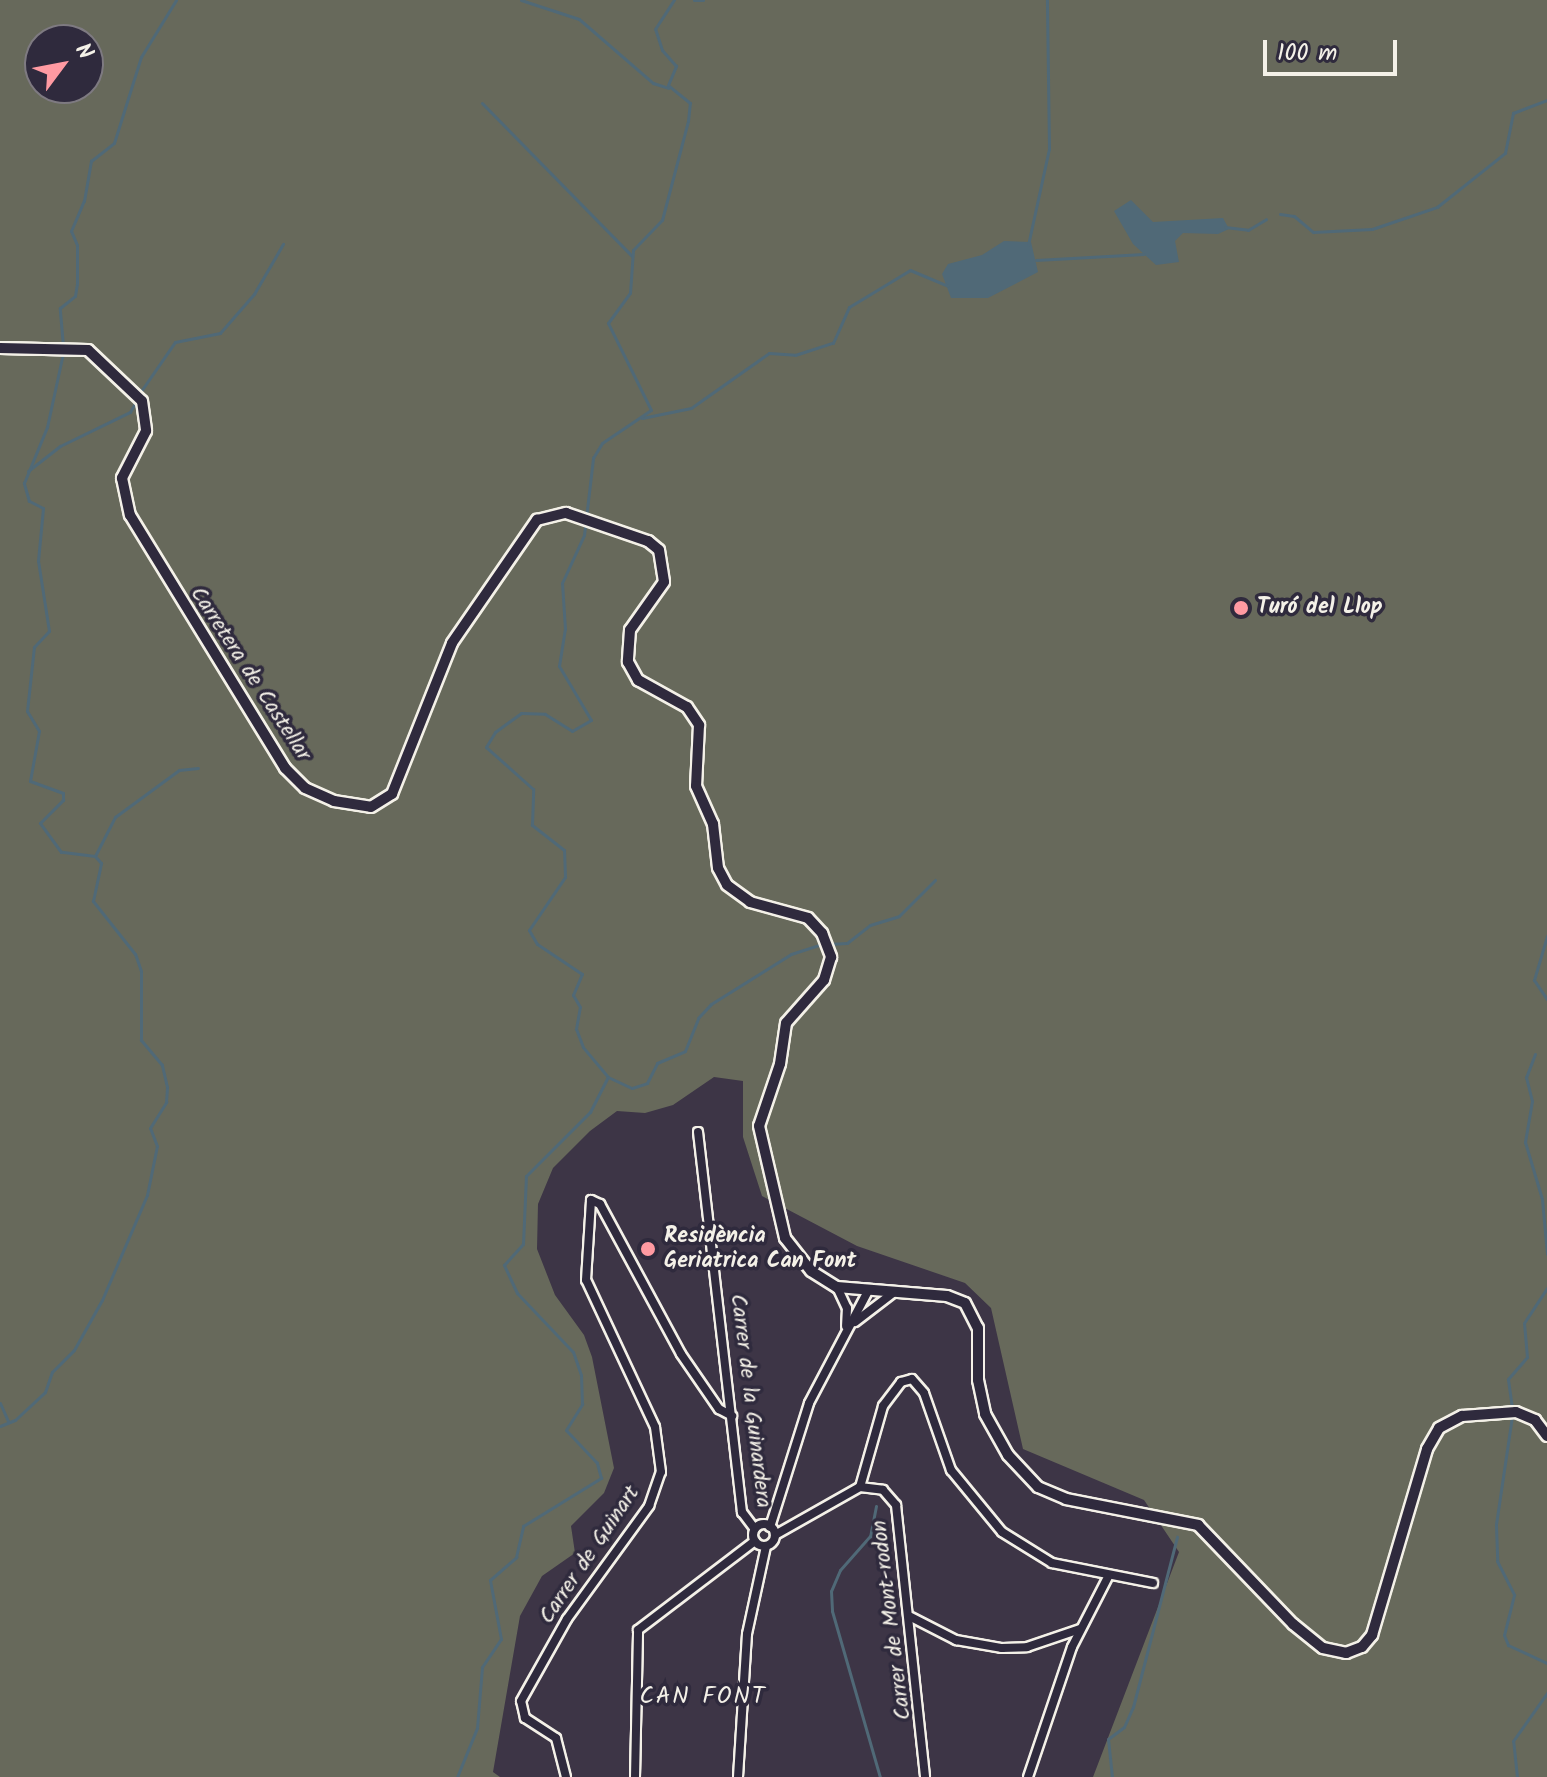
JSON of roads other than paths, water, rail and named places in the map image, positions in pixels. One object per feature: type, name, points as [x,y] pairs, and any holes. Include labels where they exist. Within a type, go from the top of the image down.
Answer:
[{"type":"street","name":"Carretera de Castellar","points":[[0,348],[62,347],[95,354],[133,389],[142,401],[146,431],[122,478],[130,515],[178,601],[289,774],[305,788],[350,806],[371,807],[392,794],[452,643],[524,534],[544,515],[558,512],[648,541],[664,560],[664,582],[630,630],[628,662],[638,680],[687,707],[699,725],[696,786],[713,824],[720,874],[740,897],[800,914],[822,933],[830,965],[786,1023],[780,1064],[759,1126],[789,1246],[811,1271],[837,1287],[947,1296],[970,1308],[978,1328],[978,1380],[985,1414],[1028,1479],[1066,1499],[1198,1525],[1271,1605],[1330,1651],[1356,1651],[1372,1635],[1427,1449],[1439,1428],[1462,1416],[1516,1412],[1535,1420],[1547,1436]]},
{"type":"street","name":"Carrer de la Guinardera","points":[[698,1132],[742,1512],[755,1529]]},
{"type":"street","name":"Carrer de Guinart","points":[[566,1777],[556,1738],[525,1718],[521,1701],[567,1619],[649,1506],[661,1472],[655,1427],[588,1285],[591,1200],[600,1204],[681,1354],[715,1404],[732,1416]]},
{"type":"street","points":[[837,1287],[847,1308],[844,1335]]},
{"type":"street","points":[[738,1777],[747,1634],[766,1546],[809,1403],[868,1291]]},
{"type":"street","points":[[844,1335],[893,1293]]},
{"type":"street","points":[[755,1541],[755,1529],[772,1531],[860,1487],[883,1406],[901,1382],[912,1379],[924,1393],[951,1470],[990,1521],[1052,1563],[1108,1577],[1153,1583]]},
{"type":"street","name":"Carrer de Mont-rodon","points":[[860,1487],[883,1490],[899,1512],[925,1777]]},
{"type":"street","points":[[755,1541],[766,1546]]},
{"type":"street","points":[[635,1777],[638,1630],[755,1541]]},
{"type":"street","points":[[1028,1777],[1080,1629],[1108,1577]]},
{"type":"street","points":[[911,1617],[956,1640],[1002,1648],[1027,1647],[1080,1629]]},
{"type":"water","points":[[1131,200],[1153,222],[1223,218],[1229,229],[1218,234],[1183,233],[1175,241],[1179,262],[1156,265],[1133,244],[1114,211]]},
{"type":"water","points":[[1004,241],[1031,242],[1038,272],[988,298],[951,298],[942,274],[948,264],[982,255]]},
{"type":"waterway","points":[[63,346],[60,308],[75,296],[77,284],[77,245],[71,231],[84,201],[91,161],[114,143],[141,57],[176,0]]},
{"type":"waterway","points":[[521,0],[579,19],[653,83],[668,88]]},
{"type":"waterway","points":[[608,1077],[583,1047],[576,1029],[580,1007],[573,995],[582,974],[537,944],[529,930],[565,877],[564,850],[532,825],[533,789],[486,747],[495,732],[521,713],[545,714],[572,731],[591,720],[559,666],[565,629],[562,583],[584,535],[593,458],[602,443],[651,410],[608,323],[630,293],[633,250],[662,220],[688,121],[690,103],[668,85],[676,66],[662,50],[655,29],[674,0]]},
{"type":"waterway","points":[[694,0],[703,0]]},
{"type":"waterway","points":[[1028,245],[1049,149],[1047,0]]},
{"type":"waterway","points":[[1280,214],[1294,216],[1313,232],[1372,229],[1437,207],[1505,153],[1513,113],[1547,100]]},
{"type":"waterway","points":[[482,103],[632,256]]},
{"type":"waterway","points":[[1225,227],[1248,230],[1266,219]]},
{"type":"waterway","points":[[139,394],[175,342],[220,333],[254,294],[283,244]]},
{"type":"waterway","points":[[1036,260],[1144,254]]},
{"type":"waterway","points":[[642,418],[691,408],[769,353],[795,355],[833,343],[849,307],[910,270],[948,286]]},
{"type":"waterway","points":[[0,1426],[15,1420],[45,1392],[52,1372],[74,1350],[102,1300],[147,1195],[157,1146],[150,1128],[166,1102],[167,1087],[162,1065],[141,1040],[141,971],[135,954],[93,901],[101,863],[95,856],[61,852],[40,823],[63,800],[63,793],[30,781],[39,731],[27,711],[34,647],[49,631],[38,561],[43,508],[29,501],[24,483],[47,427],[63,353]]},
{"type":"waterway","points":[[28,471],[60,446],[130,412],[136,401]]},
{"type":"waterway","points":[[95,856],[115,817],[179,770],[198,768]]},
{"type":"waterway","points":[[829,944],[847,943],[870,925],[899,916],[935,880]]},
{"type":"waterway","points":[[1547,936],[1534,980],[1547,999]]},
{"type":"waterway","points":[[457,1777],[477,1728],[482,1667],[501,1639],[490,1580],[516,1557],[523,1526],[601,1478],[597,1463],[566,1430],[582,1404],[581,1375],[573,1352],[517,1293],[504,1265],[523,1244],[526,1176],[590,1112],[608,1077],[632,1088],[647,1083],[657,1063],[685,1051],[698,1018],[711,1004],[791,954],[822,944]]},
{"type":"waterway","points":[[1535,1054],[1526,1077],[1532,1101],[1525,1142],[1542,1199],[1547,1254]]},
{"type":"waterway","points":[[1512,1408],[1508,1379],[1527,1357],[1524,1323],[1547,1288]]},
{"type":"waterway","points":[[0,1403],[8,1421]]},
{"type":"waterway","points":[[1512,1416],[1496,1525],[1497,1561],[1514,1595],[1504,1635],[1508,1645],[1547,1663]]},
{"type":"waterway","points":[[876,1506],[870,1536],[840,1570],[831,1591],[832,1611],[880,1777]]},
{"type":"waterway","points":[[1112,1777],[1108,1739],[1124,1727],[1133,1707],[1177,1537]]},
{"type":"waterway","points":[[1517,1777],[1513,1741],[1547,1693]]},
{"type":"place","name":"Turó del Llop","points":[[1241,608]]},
{"type":"place","name":"Residència Geriatrica Can Font","points":[[648,1249]]},
{"type":"district","name":"CAN FONT","points":[[703,1697]]}]
